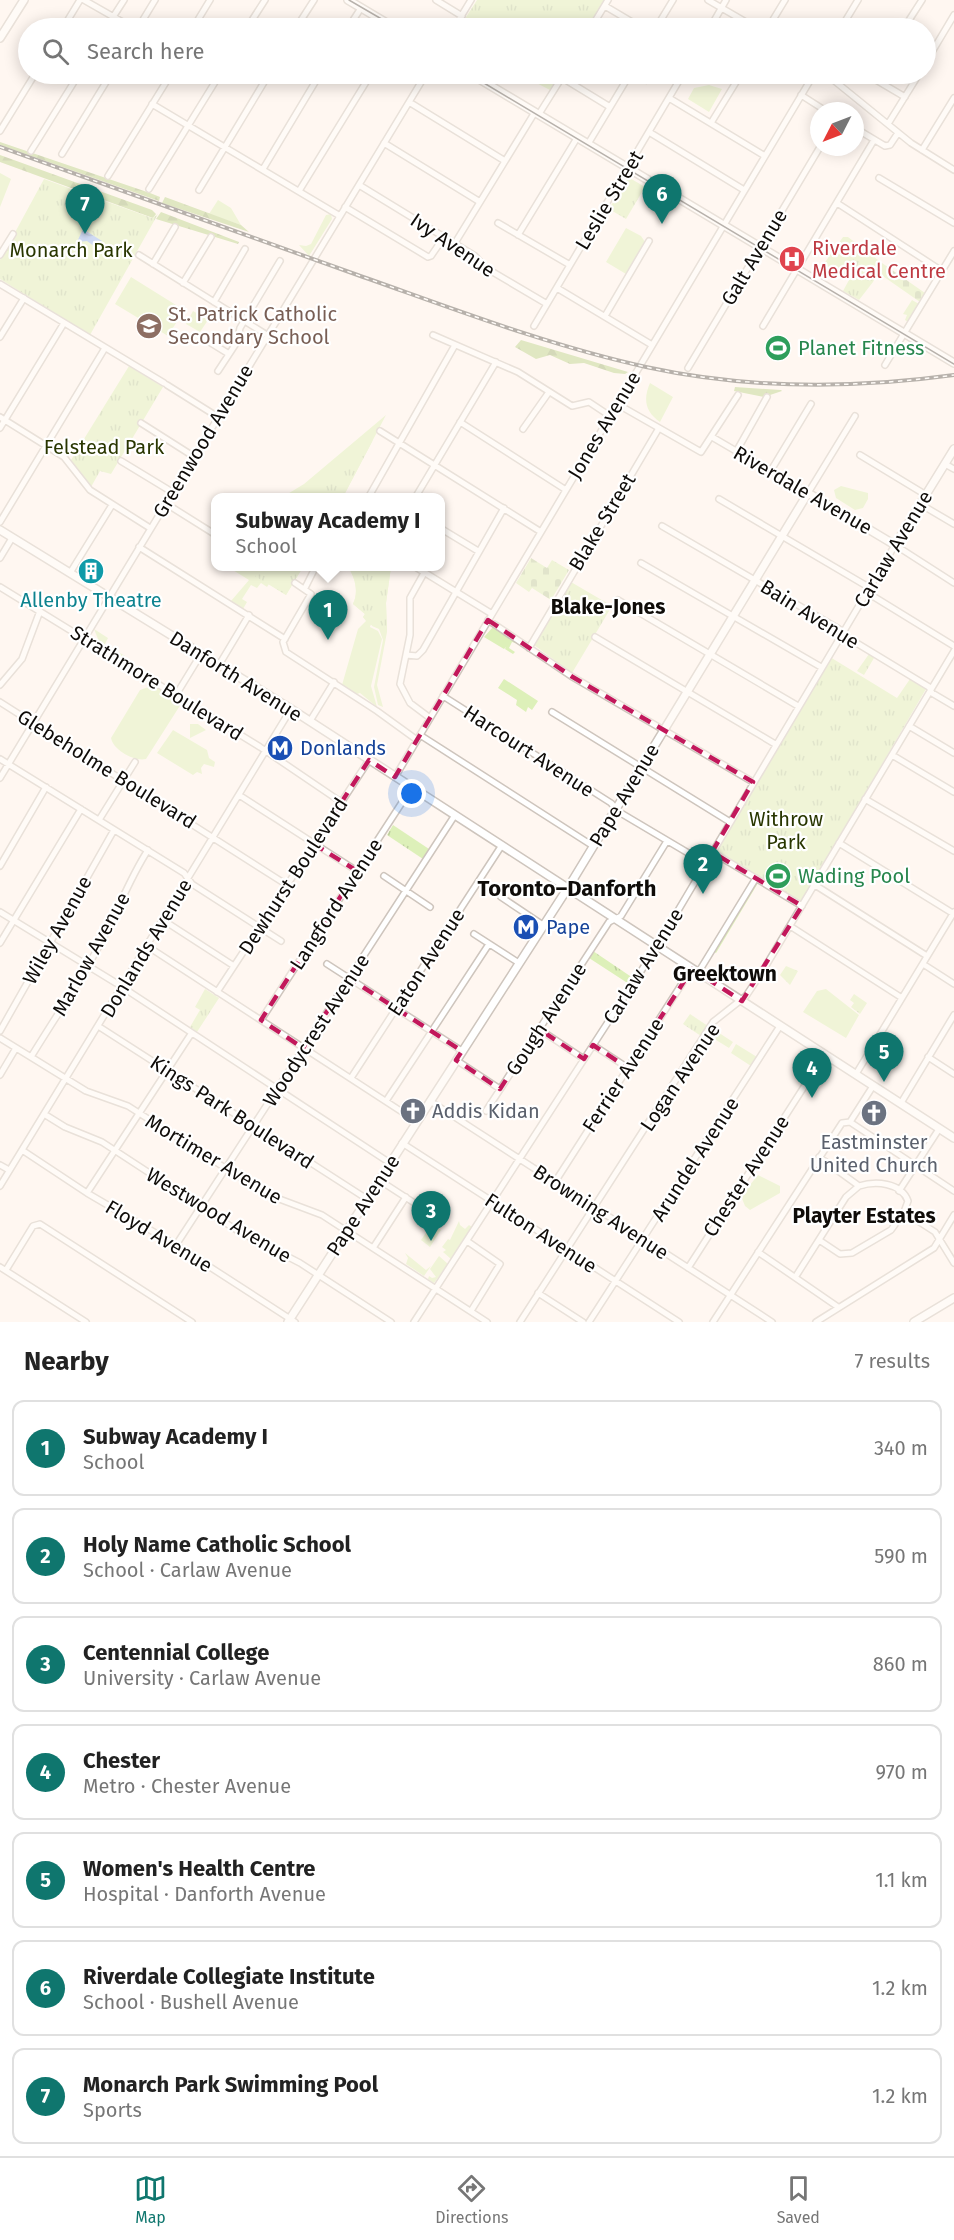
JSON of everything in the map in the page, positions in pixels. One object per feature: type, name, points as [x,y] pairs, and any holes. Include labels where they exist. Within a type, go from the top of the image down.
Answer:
[{"type":"main road","points":[[0,38],[24,0]]},
{"type":"main road","points":[[348,0],[378,18]]},
{"type":"main road","points":[[488,84],[954,363]]},
{"type":"main road","name":"Carlaw Avenue","points":[[896,545],[954,449]]},
{"type":"main road","name":"Pape Avenue","points":[[291,1321],[416,1121],[567,888],[808,493]]},
{"type":"main road","name":"Riverdale Avenue","points":[[808,493],[896,545]]},
{"type":"main road","name":"Danforth Avenue","points":[[0,530],[310,721],[954,1138]]},
{"type":"main road","points":[[914,1322],[954,1298]]},
{"type":"street","points":[[70,18],[82,0],[113,17],[124,0]]},
{"type":"street","points":[[144,18],[155,0]]},
{"type":"street","points":[[199,18],[210,0]]},
{"type":"street","points":[[253,18],[265,0]]},
{"type":"street","points":[[302,18],[314,0]]},
{"type":"street","points":[[436,0],[462,16],[471,0]]},
{"type":"street","points":[[597,18],[608,0]]},
{"type":"street","points":[[662,18],[673,0]]},
{"type":"street","points":[[708,0],[739,18]]},
{"type":"street","points":[[716,18],[726,0]]},
{"type":"street","points":[[774,18],[786,0]]},
{"type":"street","points":[[847,18],[858,0]]},
{"type":"street","points":[[910,18],[921,0]]},
{"type":"street","points":[[604,6],[625,18]]},
{"type":"street","points":[[354,18],[361,8]]},
{"type":"street","points":[[936,45],[954,15]]},
{"type":"street","points":[[0,131],[29,84]]},
{"type":"street","points":[[31,151],[73,84]]},
{"type":"street","points":[[62,154],[105,84]]},
{"type":"street","points":[[108,176],[165,84]]},
{"type":"street","points":[[149,189],[213,84]]},
{"type":"street","points":[[199,190],[263,84]]},
{"type":"street","points":[[262,169],[314,84]]},
{"type":"street","points":[[299,191],[365,84]]},
{"type":"street","name":"Greenwood Avenue","points":[[0,778],[420,84]]},
{"type":"street","points":[[455,243],[556,84]]},
{"type":"street","points":[[576,84],[610,107]]},
{"type":"street","points":[[588,144],[624,84]]},
{"type":"street","name":"Leslie Street","points":[[534,326],[677,84]]},
{"type":"street","points":[[711,123],[735,84]]},
{"type":"street","name":"Jones Avenue","points":[[395,777],[808,84]]},
{"type":"street","points":[[838,84],[898,133],[954,170]]},
{"type":"street","points":[[887,84],[904,97]]},
{"type":"street","points":[[888,124],[912,84]]},
{"type":"street","points":[[801,96],[811,102]]},
{"type":"street","points":[[669,98],[765,156]]},
{"type":"street","points":[[922,150],[954,98]]},
{"type":"street","points":[[409,102],[505,161]]},
{"type":"street","points":[[152,104],[340,216]]},
{"type":"street","points":[[649,132],[744,190]]},
{"type":"street","points":[[864,134],[888,146],[898,133]]},
{"type":"street","points":[[518,235],[577,138]]},
{"type":"street","points":[[763,326],[874,140]]},
{"type":"street","points":[[384,143],[480,202]]},
{"type":"street","name":"Galt Avenue","points":[[688,368],[815,156]]},
{"type":"street","points":[[879,178],[954,223]]},
{"type":"street","name":"Ivy Avenue","points":[[359,185],[475,255],[486,268],[548,304]]},
{"type":"street","points":[[837,203],[942,271]]},
{"type":"street","points":[[345,207],[428,257],[444,237]]},
{"type":"street","points":[[498,224],[570,265]]},
{"type":"street","points":[[153,264],[175,227]]},
{"type":"street","points":[[0,255],[13,234]]},
{"type":"street","points":[[183,283],[211,237]]},
{"type":"street","points":[[604,316],[649,241]]},
{"type":"street","points":[[214,302],[245,249]]},
{"type":"street","points":[[885,364],[952,258],[954,251]]},
{"type":"street","points":[[139,255],[267,335]]},
{"type":"street","points":[[218,371],[237,342],[238,331],[244,320],[280,261]]},
{"type":"street","points":[[0,284],[218,417]]},
{"type":"street","points":[[557,288],[652,345]]},
{"type":"street","points":[[0,337],[24,298]]},
{"type":"street","points":[[0,428],[2,418],[64,323]]},
{"type":"street","points":[[433,335],[518,372],[572,406],[589,402],[610,416]]},
{"type":"street","points":[[203,338],[229,354]]},
{"type":"street","points":[[371,493],[455,345]]},
{"type":"street","points":[[0,522],[105,348]]},
{"type":"street","points":[[418,493],[496,362]]},
{"type":"street","points":[[523,429],[549,392]]},
{"type":"street","points":[[617,404],[701,452],[738,395]]},
{"type":"street","points":[[736,452],[767,397]]},
{"type":"street","points":[[770,472],[811,404]]},
{"type":"street","name":"Pape Avenue","points":[[808,493],[855,416]]},
{"type":"street","points":[[2,418],[66,459],[90,490],[150,528]]},
{"type":"street","points":[[460,422],[566,490]]},
{"type":"street","points":[[141,423],[193,456]]},
{"type":"street","name":"Blake Street","points":[[528,648],[659,428]]},
{"type":"street","points":[[380,431],[541,532]]},
{"type":"street","name":"Riverdale Avenue","points":[[712,437],[808,493]]},
{"type":"street","points":[[860,455],[926,495]]},
{"type":"street","points":[[121,461],[172,492]]},
{"type":"street","points":[[945,464],[954,469]]},
{"type":"street","points":[[719,500],[868,589],[871,595],[954,646]]},
{"type":"street","points":[[165,503],[211,532]]},
{"type":"street","points":[[920,504],[954,524]]},
{"type":"street","points":[[70,573],[112,505]]},
{"type":"street","points":[[406,655],[417,656],[422,653],[504,508]]},
{"type":"street","name":"Bain Avenue","points":[[662,526],[842,632],[954,706]]},
{"type":"street","points":[[445,530],[478,551]]},
{"type":"street","points":[[0,558],[12,538]]},
{"type":"street","name":"Riverdale Avenue","points":[[896,545],[954,583]]},
{"type":"street","name":"Carlaw Avenue","points":[[414,1322],[657,946],[821,667],[896,545]]},
{"type":"street","points":[[139,547],[285,639]]},
{"type":"street","points":[[641,563],[821,667]]},
{"type":"street","points":[[305,588],[314,571]]},
{"type":"street","points":[[421,571],[456,592],[528,648],[753,782]]},
{"type":"street","points":[[424,573],[410,598],[410,628],[400,684],[401,691],[414,707],[430,718]]},
{"type":"street","points":[[295,583],[311,594],[285,639],[283,645],[286,652],[418,738],[593,846]]},
{"type":"street","name":"Strathmore Boulevard","points":[[0,587],[176,695],[341,802]]},
{"type":"street","points":[[618,600],[798,706]]},
{"type":"street","points":[[0,686],[22,659],[40,611]]},
{"type":"street","points":[[219,665],[249,615]]},
{"type":"street","points":[[595,637],[776,744]]},
{"type":"street","name":"Logan Avenue","points":[[520,1322],[713,1022],[742,1000],[790,926],[954,651]]},
{"type":"street","points":[[176,695],[201,654]]},
{"type":"street","points":[[310,721],[334,682]]},
{"type":"street","name":"Harcourt Avenue","points":[[443,696],[667,841],[705,863]]},
{"type":"street","name":"Glebeholme Boulevard","points":[[0,702],[287,885]]},
{"type":"street","name":"Donlands Avenue","points":[[0,1186],[291,709]]},
{"type":"street","points":[[552,712],[730,822]]},
{"type":"street","points":[[909,726],[954,753]]},
{"type":"street","points":[[892,754],[954,792]]},
{"type":"street","points":[[0,759],[147,850],[188,878],[192,884],[281,941]]},
{"type":"street","name":"Dewhurst Boulevard","points":[[217,992],[369,760]]},
{"type":"street","points":[[99,820],[135,762]]},
{"type":"street","points":[[0,866],[46,788]]},
{"type":"street","name":"Langford Avenue","points":[[261,1020],[412,788]]},
{"type":"street","points":[[239,795],[357,871]]},
{"type":"street","points":[[865,799],[954,851]]},
{"type":"street","points":[[0,943],[81,809]]},
{"type":"street","name":"Woodycrest Avenue","points":[[176,1245],[455,815]]},
{"type":"street","name":"Wiley Avenue","points":[[0,1031],[114,830]]},
{"type":"street","name":"Gough Avenue","points":[[486,1111],[609,921],[621,916],[667,841]]},
{"type":"street","points":[[840,843],[954,913],[856,1074]]},
{"type":"street","name":"Eaton Avenue","points":[[351,1078],[502,845]]},
{"type":"street","name":"Marlow Avenue","points":[[31,1057],[87,965],[126,895],[131,878],[147,850]]},
{"type":"street","points":[[712,852],[802,906]]},
{"type":"street","points":[[384,876],[430,907]]},
{"type":"street","name":"Ferrier Avenue","points":[[555,1182],[627,1068],[756,878]]},
{"type":"street","points":[[815,885],[927,956]]},
{"type":"street","points":[[501,897],[543,926]]},
{"type":"street","points":[[0,912],[87,965],[390,1162]]},
{"type":"street","points":[[163,920],[234,966]]},
{"type":"street","points":[[790,926],[902,998]]},
{"type":"street","points":[[474,934],[519,963]]},
{"type":"street","points":[[386,1101],[489,944]]},
{"type":"street","points":[[147,946],[416,1121]]},
{"type":"street","points":[[327,964],[462,1051]]},
{"type":"street","points":[[923,964],[954,984]]},
{"type":"street","points":[[901,1103],[954,1015]]},
{"type":"street","name":"Kings Park Boulevard","points":[[98,1026],[367,1199]]},
{"type":"street","name":"Arundel Avenue","points":[[590,1322],[780,1026]]},
{"type":"street","points":[[947,1026],[954,1030]]},
{"type":"street","points":[[539,1029],[584,1059]]},
{"type":"street","points":[[87,1193],[191,1034]]},
{"type":"street","name":"Mortimer Avenue","points":[[0,1038],[95,1095],[119,1101],[266,1194],[313,1212],[346,1231],[487,1322]]},
{"type":"street","points":[[593,1046],[627,1068]]},
{"type":"street","points":[[0,1075],[16,1048]]},
{"type":"street","name":"Chester Avenue","points":[[688,1268],[825,1054]]},
{"type":"street","points":[[928,1057],[954,1074]]},
{"type":"street","points":[[456,1060],[500,1089]]},
{"type":"street","points":[[850,1122],[873,1086]]},
{"type":"street","name":"Browning Avenue","points":[[430,1101],[772,1322]]},
{"type":"street","name":"Westwood Avenue","points":[[44,1114],[115,1151],[201,1208],[318,1275],[391,1322]]},
{"type":"street","points":[[713,1322],[842,1123],[850,1122],[954,1191]]},
{"type":"street","points":[[900,1191],[939,1129]]},
{"type":"street","name":"Fulton Avenue","points":[[402,1143],[679,1322]]},
{"type":"street","name":"Floyd Avenue","points":[[22,1150],[87,1193],[176,1245],[291,1321]]},
{"type":"street","points":[[819,1157],[859,1185]]},
{"type":"street","points":[[0,1165],[9,1170]]},
{"type":"street","points":[[379,1180],[419,1206]]},
{"type":"street","points":[[796,1276],[846,1197],[859,1185],[881,1183],[900,1191],[908,1199],[904,1212],[891,1230],[852,1253],[840,1254],[819,1240]]},
{"type":"street","points":[[373,1248],[406,1197]]},
{"type":"street","points":[[904,1212],[935,1232],[954,1263]]},
{"type":"street","points":[[816,1322],[838,1306],[932,1250],[954,1215]]},
{"type":"street","points":[[86,1322],[3,1268],[33,1226],[40,1224],[192,1322]]},
{"type":"street","points":[[467,1241],[500,1264],[471,1311]]},
{"type":"street","points":[[758,1252],[838,1306]]},
{"type":"street","points":[[538,1293],[583,1322]]},
{"type":"highlighted area","points":[[488,620],[571,676],[753,782],[712,852],[802,906],[742,1001],[692,969],[628,1068],[593,1045],[584,1059],[539,1029],[500,1089],[456,1060],[462,1051],[349,978],[303,1048],[261,1020],[357,871],[314,844],[369,760],[395,777]]},
{"type":"green space","points":[[477,0],[605,0],[593,18],[465,18]]},
{"type":"green space","points":[[538,84],[554,84],[550,90]]},
{"type":"green space","points":[[709,85],[722,89],[709,112],[688,99],[694,88]]},
{"type":"green space","points":[[0,142],[150,193],[160,197],[159,201],[0,145]]},
{"type":"green space","points":[[0,155],[152,210],[156,214],[153,218],[0,162]]},
{"type":"green space","points":[[0,173],[11,179],[0,207]]},
{"type":"green space","points":[[628,177],[645,187],[626,219],[609,209]]},
{"type":"green space","name":"Monarch Park","points":[[44,179],[152,218],[158,214],[90,335],[0,279],[0,260]]},
{"type":"green space","points":[[165,197],[241,225],[249,232],[162,203]]},
{"type":"green space","points":[[218,200],[231,208],[241,225],[209,214]]},
{"type":"green space","points":[[161,212],[239,242],[238,244],[156,219]]},
{"type":"green space","points":[[331,214],[332,219],[309,256],[299,245],[311,244],[326,215]]},
{"type":"green space","points":[[626,228],[641,236],[645,242],[626,274],[606,262]]},
{"type":"green space","points":[[843,237],[848,237],[882,263],[873,282],[859,300],[843,291],[849,280],[823,265]]},
{"type":"green space","points":[[882,263],[925,293],[920,302],[877,272]]},
{"type":"green space","points":[[131,277],[184,310],[168,336],[115,304]]},
{"type":"green space","points":[[912,300],[919,304],[908,322],[905,320],[907,315],[903,314]]},
{"type":"green space","points":[[193,311],[208,320],[200,332],[186,324]]},
{"type":"green space","points":[[521,340],[628,372],[614,373],[584,363],[570,364],[550,355],[536,359],[515,347]]},
{"type":"green space","name":"Felstead Park","points":[[129,366],[163,387],[111,474],[100,471],[91,487],[71,460]]},
{"type":"green space","points":[[650,383],[673,397],[660,422],[648,409],[646,394]]},
{"type":"green space","points":[[735,387],[782,391],[764,397],[734,391]]},
{"type":"green space","points":[[386,415],[345,493],[289,493],[304,484]]},
{"type":"green space","points":[[373,440],[345,493],[318,493],[325,487],[332,474]]},
{"type":"green space","points":[[841,486],[868,493],[868,499],[863,508],[855,510],[836,498],[834,490]]},
{"type":"green space","points":[[531,558],[547,568],[552,560],[569,570],[551,600],[532,588],[529,592],[516,583]]},
{"type":"green space","points":[[234,571],[269,571],[274,574],[282,571],[301,571],[286,595],[253,575],[249,580]]},
{"type":"green space","points":[[248,571],[301,571],[286,595],[269,584],[267,587],[261,583],[257,588],[251,585],[242,599],[247,602],[243,609],[231,601],[249,580]]},
{"type":"green space","points":[[350,571],[390,571],[386,603],[387,632],[377,685],[383,707],[378,705],[374,687],[383,640],[379,629],[372,626],[372,621],[370,627],[378,631],[382,639],[371,686],[377,707],[360,693],[357,694],[342,685],[358,629],[366,621],[363,617],[365,614],[353,604],[356,595]]},
{"type":"green space","points":[[350,571],[390,571],[386,603],[387,632],[371,625],[363,617],[365,614],[353,604],[356,595]]},
{"type":"green space","points":[[571,582],[612,606],[572,673],[534,645]]},
{"type":"green space","points":[[493,627],[518,644],[512,642],[509,648],[515,652],[513,654],[505,649],[506,647],[504,649],[484,637]]},
{"type":"green space","points":[[94,629],[108,638],[105,644],[125,656],[123,659],[100,644]]},
{"type":"green space","points":[[869,654],[874,658],[864,675],[857,671]]},
{"type":"green space","name":"Withrow Park","points":[[830,657],[897,698],[910,679],[926,689],[801,903],[719,855],[717,849]]},
{"type":"green space","points":[[504,679],[538,701],[532,710],[528,707],[526,712],[516,705],[517,700],[498,688]]},
{"type":"green space","points":[[154,685],[181,704],[146,759],[136,759],[120,751],[111,738],[140,690]]},
{"type":"green space","points":[[190,724],[198,724],[206,730],[190,738]]},
{"type":"green space","points":[[173,730],[207,750],[209,758],[215,762],[214,767],[204,764],[201,768],[202,774],[197,772],[193,775],[157,753]]},
{"type":"green space","points":[[393,825],[429,849],[423,859],[387,835]]},
{"type":"green space","points":[[756,882],[758,883],[716,953],[714,952]]},
{"type":"green space","points":[[593,951],[633,978],[629,984],[589,958]]},
{"type":"green space","points":[[786,966],[798,971],[790,985],[780,975]]},
{"type":"green space","points":[[205,989],[219,998],[197,1032],[190,1027],[200,1010],[195,1007]]},
{"type":"green space","points":[[826,989],[859,1015],[846,1038],[803,1012],[817,991]]},
{"type":"green space","points":[[854,994],[867,1003],[860,1014],[851,1007],[854,1003],[850,1000]]},
{"type":"green space","points":[[690,1014],[708,1026],[701,1036],[683,1024]]},
{"type":"green space","points":[[713,1029],[733,1042],[729,1048],[708,1035]]},
{"type":"green space","points":[[736,1044],[757,1057],[751,1066],[731,1053]]},
{"type":"green space","points":[[758,1175],[780,1186],[780,1193],[750,1210],[745,1206],[741,1196]]},
{"type":"green space","points":[[459,1221],[465,1229],[469,1225],[472,1227],[451,1259],[443,1252],[446,1250],[442,1247],[448,1239],[450,1240]]},
{"type":"green space","points":[[432,1224],[441,1230],[430,1247],[421,1240]]},
{"type":"green space","points":[[405,1253],[426,1270],[431,1266],[424,1276],[406,1264],[408,1258]]},
{"type":"green space","points":[[439,1256],[448,1264],[434,1283],[428,1279],[429,1276],[436,1277],[430,1269]]},
{"type":"water","points":[[83,229],[102,241],[98,249],[87,241],[77,242]]},
{"type":"tram line","points":[[349,0],[380,18]]},
{"type":"tram line","points":[[486,84],[954,364]]},
{"type":"railway","points":[[0,147],[498,324],[572,348],[646,367],[722,380],[761,383],[877,383],[954,375]]},
{"type":"place","name":"Riverdale Collegiate Institute","points":[[662,224]]},
{"type":"place","name":"Monarch Park Swimming Pool","points":[[85,234]]},
{"type":"place","name":"Riverdale Medical Centre","points":[[792,259]]},
{"type":"place","name":"St. Patrick Catholic Secondary School","points":[[149,326]]},
{"type":"place","name":"Planet Fitness","points":[[778,348]]},
{"type":"place","name":"Allenby Theatre","points":[[91,571]]},
{"type":"place","name":"Subway Academy I","points":[[328,640]]},
{"type":"place","name":"Donlands","points":[[280,748]]},
{"type":"place","name":"Wading Pool","points":[[778,876]]},
{"type":"place","name":"Holy Name Catholic School","points":[[703,894]]},
{"type":"place","name":"Pape","points":[[526,927]]},
{"type":"place","name":"Women's Health Centre","points":[[884,1082]]},
{"type":"place","name":"Chester","points":[[812,1098]]},
{"type":"place","name":"Addis Kidan","points":[[413,1111]]},
{"type":"place","name":"Eastminster United Church","points":[[874,1113]]},
{"type":"place","name":"Centennial College","points":[[431,1241]]},
{"type":"district","name":"Blake-Jones","points":[[608,607]]},
{"type":"district","name":"Toronto–Danforth","points":[[567,888]]},
{"type":"district","name":"Greektown","points":[[725,974]]},
{"type":"district","name":"Playter Estates","points":[[864,1216]]}]
